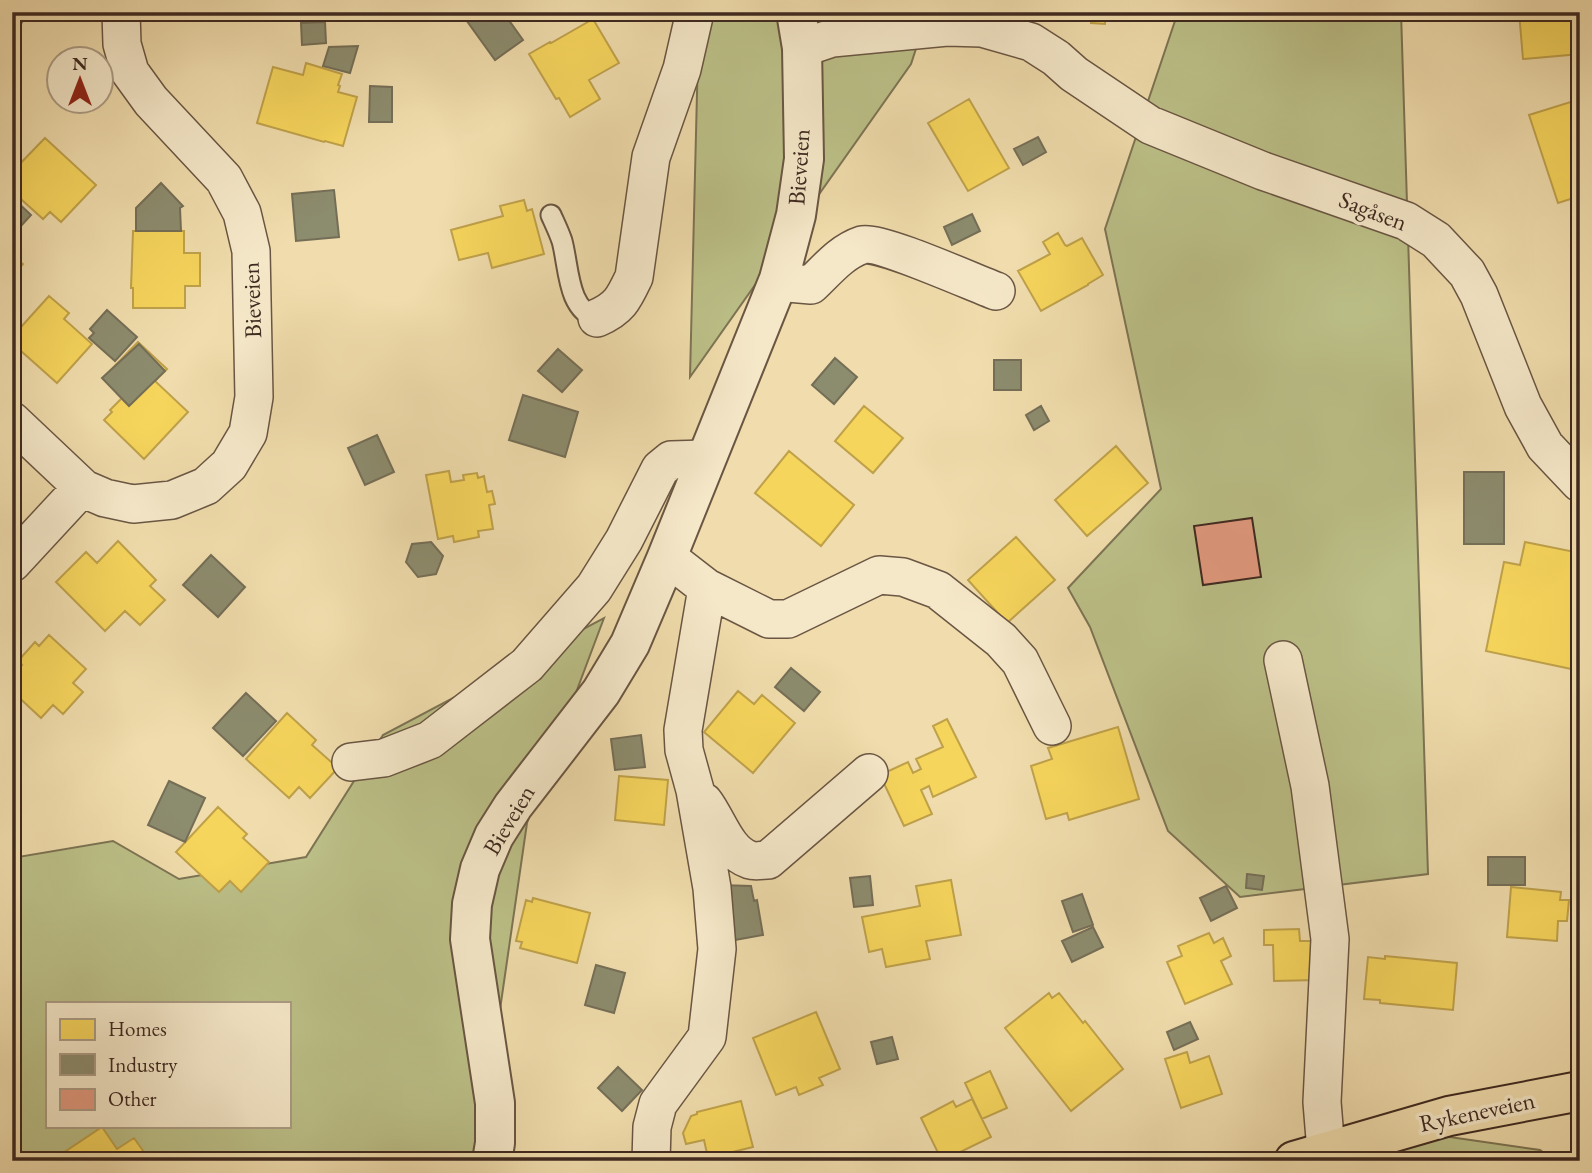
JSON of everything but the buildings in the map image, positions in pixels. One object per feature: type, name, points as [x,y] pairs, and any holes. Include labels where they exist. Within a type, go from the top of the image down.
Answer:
[{"type":"main road","name":"Rykeneveien","points":[[1310,1156],[1449,1116],[1580,1091]]},
{"type":"street","name":"Bieveien","points":[[12,421],[84,489],[105,498],[133,503],[172,500],[206,486],[229,465],[248,433],[254,397],[250,251],[242,213],[224,179],[150,101],[130,72],[122,44],[121,12]]},
{"type":"street","points":[[597,318],[613,311],[626,294],[634,276],[651,157],[682,69],[695,12]]},
{"type":"street","name":"Bieveien","points":[[492,1161],[495,1103],[470,939],[472,904],[480,870],[494,836],[513,806],[607,683],[630,644],[779,279],[796,215],[803,159],[799,30],[832,38],[947,27],[981,20],[1031,42],[1056,58]]},
{"type":"street","name":"Sagåsen","points":[[1056,58],[1074,74],[1150,125],[1263,171],[1406,221],[1436,240],[1467,274],[1479,295],[1523,406],[1545,446],[1580,483]]},
{"type":"street","points":[[779,279],[788,283],[811,285],[844,254],[865,244],[888,248],[996,291]]},
{"type":"street","points":[[351,762],[384,758],[430,740],[527,665],[594,588],[624,540],[660,469],[671,460],[705,459]]},
{"type":"street","points":[[12,563],[74,496],[84,489]]},
{"type":"street","points":[[667,557],[707,588],[769,619],[788,619],[879,576],[903,577],[938,590],[1002,640],[1020,661],[1052,726]]},
{"type":"street","points":[[651,1161],[652,1127],[658,1104],[707,1037],[717,949],[712,888],[695,790],[684,750],[683,730],[707,588]]},
{"type":"street","points":[[1283,660],[1310,786],[1330,939],[1322,1102],[1310,1156]]},
{"type":"street","points":[[695,790],[740,855],[752,861],[768,860],[869,773]]},
{"type":"lane","points":[[551,215],[561,239],[571,286],[578,302],[588,315],[597,318]]},
{"type":"green space","points":[[12,12],[28,12],[12,39]]},
{"type":"green space","points":[[699,12],[928,12],[911,64],[690,377]]},
{"type":"green space","points":[[1178,12],[1401,12],[1428,874],[1240,897],[1168,831],[1090,627],[1068,588],[1161,489],[1105,229]]},
{"type":"green space","points":[[604,618],[527,823],[495,1044],[483,1161],[12,1161],[12,858],[113,841],[179,879],[306,857],[383,735]]},
{"type":"green space","points":[[1429,1134],[1540,1150],[1554,1161],[1365,1161]]}]
